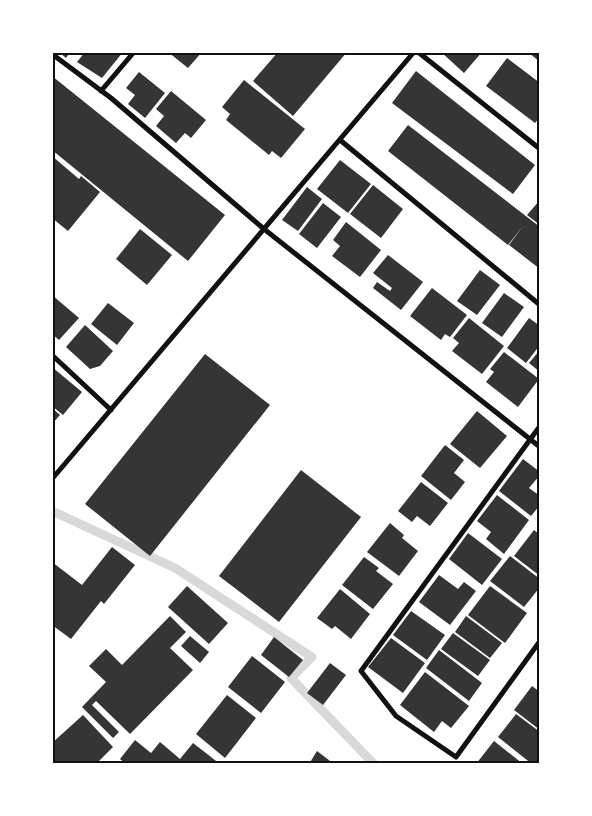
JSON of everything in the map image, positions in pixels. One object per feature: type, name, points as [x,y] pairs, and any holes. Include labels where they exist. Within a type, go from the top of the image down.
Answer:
[{"type":"street","points":[[101,91],[134,52]]},
{"type":"street","points":[[52,479],[416,52],[540,150]]},
{"type":"street","points":[[52,54],[101,91],[264,229],[540,447]]},
{"type":"street","points":[[340,140],[540,305]]},
{"type":"street","points":[[52,355],[111,410]]},
{"type":"street","points":[[540,426],[361,671],[396,716],[456,757],[540,642]]},
{"type":"building","points":[[59,52],[70,52],[66,58]]},
{"type":"building","points":[[85,52],[123,52],[102,78],[77,62]]},
{"type":"building","points":[[168,52],[202,52],[188,68]]},
{"type":"building","points":[[278,52],[347,52],[293,116],[253,81]]},
{"type":"building","points":[[441,52],[482,52],[464,73]]},
{"type":"building","points":[[528,52],[540,52],[540,62]]},
{"type":"building","points":[[507,58],[540,83],[540,117],[535,123],[486,86]]},
{"type":"building","points":[[416,71],[535,165],[513,194],[392,103]]},
{"type":"building","points":[[139,72],[165,93],[145,118],[128,104],[135,95],[126,88]]},
{"type":"building","points":[[52,76],[225,215],[188,261],[52,150]]},
{"type":"building","points":[[244,80],[305,129],[281,158],[272,151],[269,155],[226,120],[230,114],[222,107]]},
{"type":"building","points":[[171,91],[206,120],[191,138],[185,133],[176,143],[156,126],[164,116],[156,109]]},
{"type":"building","points":[[408,125],[540,227],[540,269],[509,245],[523,226],[508,245],[388,151]]},
{"type":"building","points":[[52,156],[79,179],[81,176],[100,192],[68,231],[52,218]]},
{"type":"building","points":[[340,160],[371,184],[348,213],[317,189]]},
{"type":"building","points":[[373,185],[403,209],[381,238],[350,214]]},
{"type":"building","points":[[307,187],[322,199],[298,231],[282,220]]},
{"type":"building","points":[[540,200],[540,225],[527,215]]},
{"type":"building","points":[[323,203],[341,217],[317,248],[299,234]]},
{"type":"building","points":[[346,222],[381,250],[360,277],[332,256],[340,246],[333,240]]},
{"type":"building","points":[[140,229],[172,255],[147,285],[116,259]]},
{"type":"building","points":[[388,255],[423,282],[401,310],[373,288],[377,282],[390,291],[392,288],[373,273]]},
{"type":"building","points":[[480,270],[500,285],[477,315],[457,301]]},
{"type":"building","points":[[432,288],[467,315],[450,337],[445,334],[441,340],[410,316]]},
{"type":"building","points":[[504,293],[524,307],[502,337],[482,323]]},
{"type":"building","points":[[52,295],[79,318],[59,340],[52,334]]},
{"type":"building","points":[[108,303],[134,323],[117,345],[91,324]]},
{"type":"building","points":[[469,318],[504,346],[482,374],[452,351],[459,343],[453,338]]},
{"type":"building","points":[[529,318],[540,326],[540,345],[526,363],[507,348]]},
{"type":"building","points":[[85,325],[113,351],[100,366],[90,369],[66,347]]},
{"type":"building","points":[[540,350],[540,372],[529,363]]},
{"type":"building","points":[[504,352],[539,379],[518,407],[486,382],[494,372],[490,369]]},
{"type":"building","points":[[205,354],[270,405],[150,556],[85,504]]},
{"type":"building","points":[[52,367],[82,392],[63,415],[52,406]]},
{"type":"building","points":[[52,408],[60,415],[52,424]]},
{"type":"building","points":[[477,411],[507,436],[480,468],[450,444]]},
{"type":"building","points":[[445,445],[464,460],[454,473],[465,482],[451,500],[421,476]]},
{"type":"building","points":[[523,459],[540,472],[540,475],[529,488],[540,496],[540,505],[531,516],[499,491]]},
{"type":"building","points":[[301,470],[361,517],[279,622],[219,576]]},
{"type":"building","points":[[421,482],[448,503],[430,526],[417,516],[412,522],[398,511]]},
{"type":"building","points":[[497,495],[529,520],[504,554],[486,539],[491,532],[477,521]]},
{"type":"building","points":[[390,523],[404,535],[402,538],[418,551],[399,576],[367,552]]},
{"type":"building","points":[[534,530],[540,535],[540,576],[514,556]]},
{"type":"building","points":[[468,533],[502,559],[482,585],[449,559]]},
{"type":"building","points":[[112,547],[135,565],[104,604],[101,601],[71,639],[52,625],[52,562],[82,585]]},
{"type":"building","points":[[510,556],[540,579],[540,587],[524,607],[490,581]]},
{"type":"building","points":[[364,557],[379,568],[376,571],[393,584],[373,609],[342,585]]},
{"type":"building","points":[[439,575],[458,589],[464,582],[476,591],[450,625],[419,602]]},
{"type":"building","points":[[187,586],[228,623],[209,644],[168,607]]},
{"type":"building","points":[[490,586],[527,613],[505,643],[468,615]]},
{"type":"building","points":[[340,589],[370,614],[351,639],[335,626],[332,629],[317,618]]},
{"type":"building","points":[[411,611],[445,635],[427,660],[393,635]]},
{"type":"building","points":[[170,616],[186,632],[170,648],[193,670],[130,734],[96,701],[92,705],[119,732],[113,738],[82,707],[106,682],[89,666],[106,649],[122,665]]},
{"type":"building","points":[[466,616],[502,643],[490,658],[455,632]]},
{"type":"building","points":[[453,633],[490,660],[478,676],[441,649]]},
{"type":"building","points":[[190,636],[209,652],[200,663],[181,646]]},
{"type":"building","points":[[274,637],[303,660],[289,677],[261,655]]},
{"type":"building","points":[[391,638],[425,663],[403,693],[368,667]]},
{"type":"building","points":[[439,650],[482,683],[469,701],[426,668]]},
{"type":"building","points":[[252,656],[285,682],[261,713],[228,687]]},
{"type":"building","points":[[330,663],[346,675],[323,705],[307,693]]},
{"type":"building","points":[[425,672],[469,706],[451,728],[442,721],[434,732],[400,705]]},
{"type":"building","points":[[532,686],[540,692],[540,730],[514,710]]},
{"type":"building","points":[[227,695],[256,718],[225,758],[196,734]]},
{"type":"building","points":[[516,714],[540,732],[540,758],[535,764],[532,764],[498,737]]},
{"type":"building","points":[[83,715],[113,747],[96,764],[52,764],[52,743]]},
{"type":"building","points":[[135,740],[151,753],[160,742],[180,759],[193,743],[220,764],[126,764],[120,759]]},
{"type":"building","points":[[494,741],[523,764],[476,764]]},
{"type":"building","points":[[317,751],[334,764],[309,764]]},
{"type":"waterway","points":[[52,511],[175,568],[312,657],[291,678],[374,764]]}]
